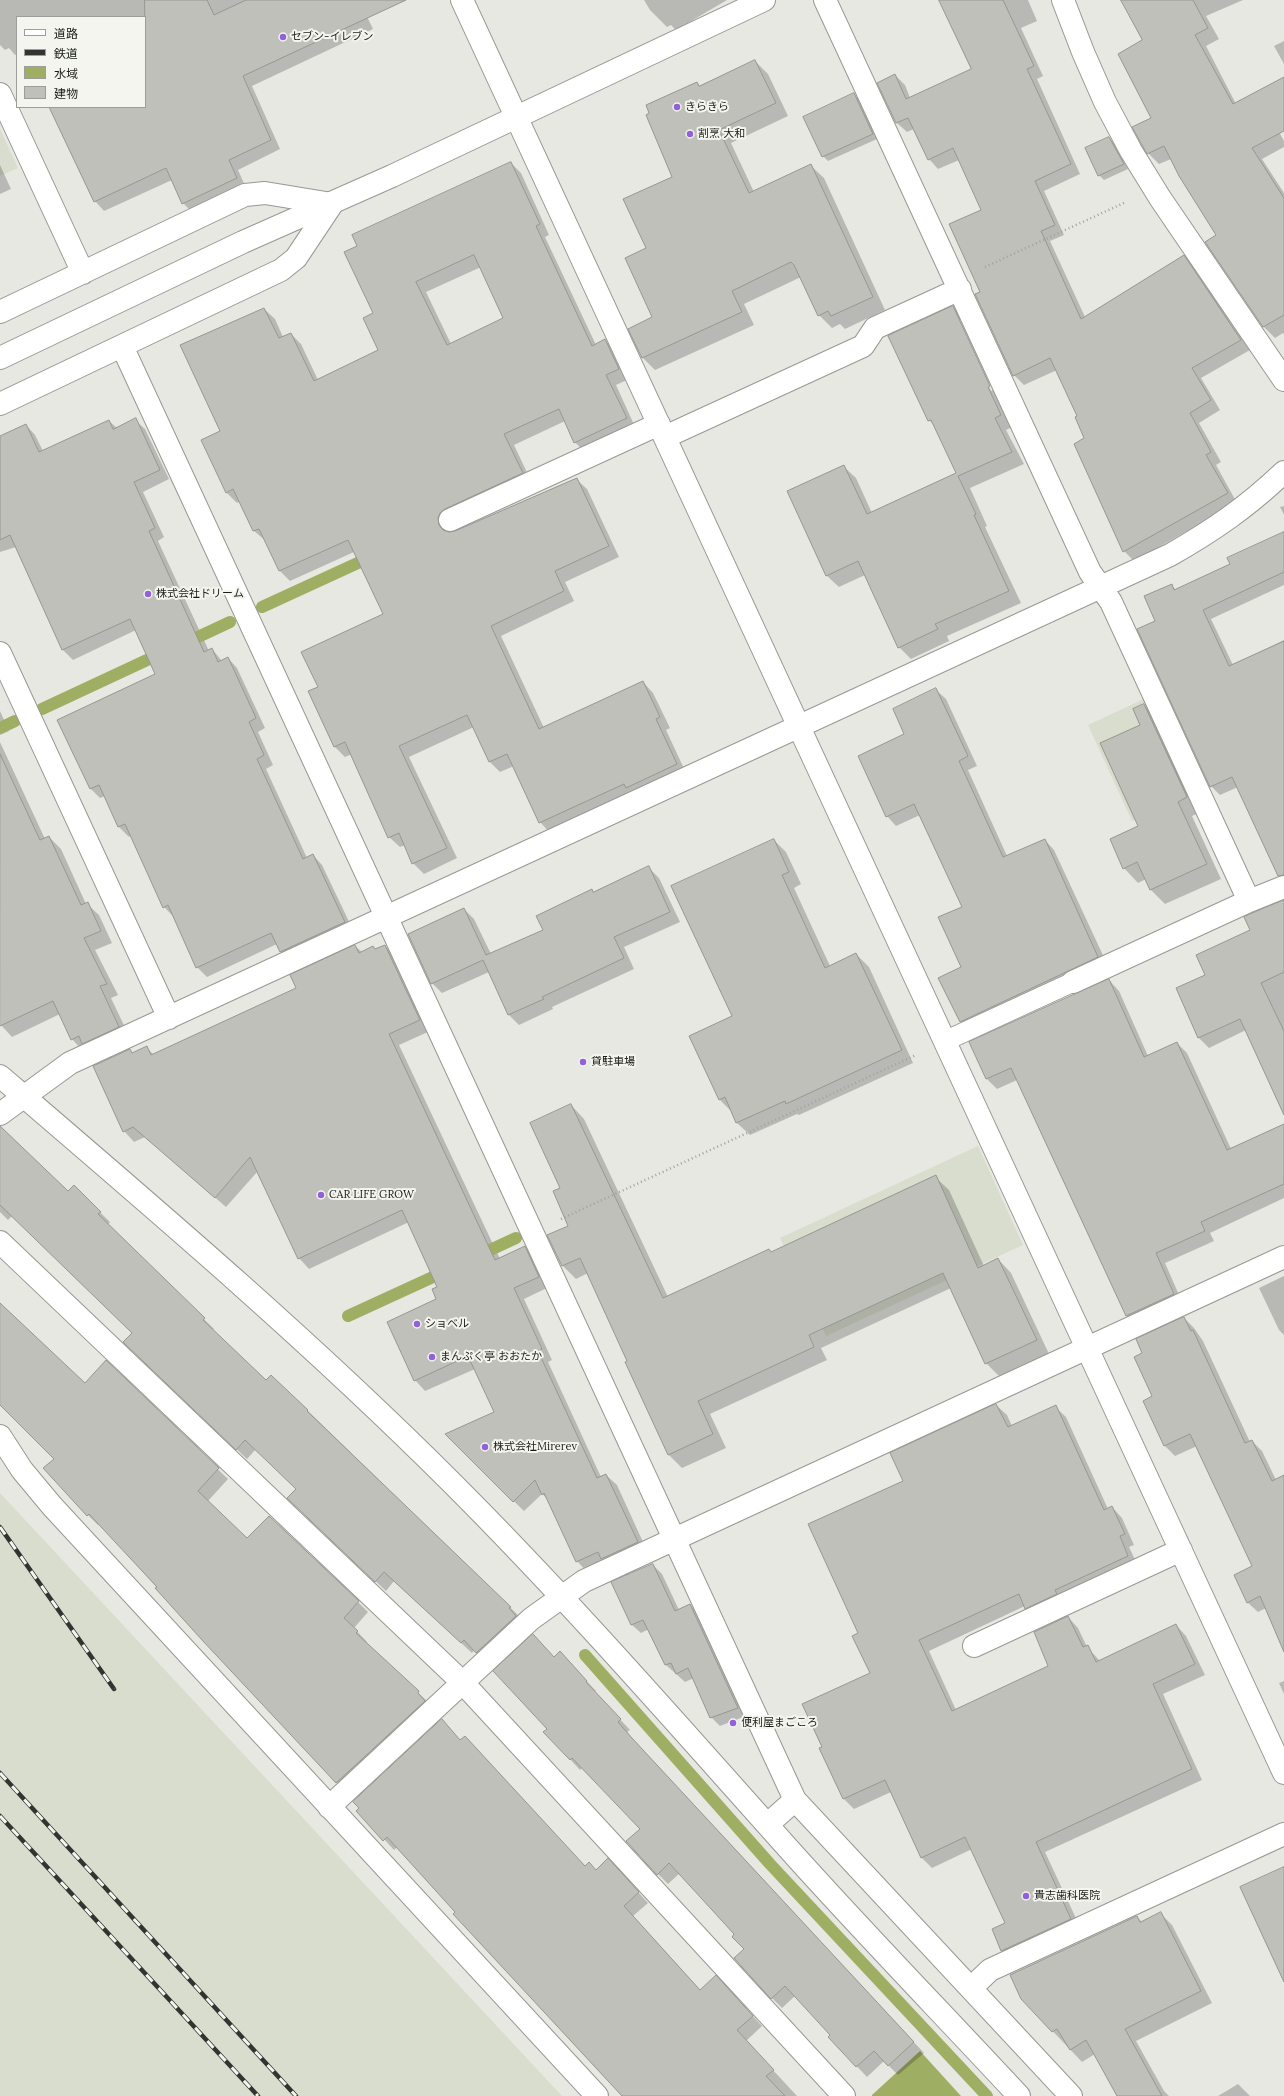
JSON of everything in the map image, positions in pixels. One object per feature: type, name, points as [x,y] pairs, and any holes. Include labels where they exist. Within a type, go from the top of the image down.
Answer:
[{"type":"street","points":[[462,0],[1284,1773]]},
{"type":"street","points":[[0,358],[243,242],[332,204],[517,118],[764,0]]},
{"type":"street","points":[[825,0],[1090,572],[1111,602],[1249,901]]},
{"type":"street","points":[[1063,0],[1083,52],[1105,102],[1154,188],[1284,380]]},
{"type":"street","points":[[0,94],[83,273]]},
{"type":"street","points":[[0,312],[238,199],[255,193],[265,192],[332,204]]},
{"type":"street","points":[[0,404],[289,265],[332,204]]},
{"type":"street","points":[[450,520],[863,346],[875,328],[957,285]]},
{"type":"street","points":[[122,346],[795,1800],[1072,2096]]},
{"type":"street","points":[[0,1114],[70,1063],[1170,555],[1200,538],[1230,518],[1258,497],[1284,472]]},
{"type":"street","points":[[0,653],[169,1018]]},
{"type":"street","points":[[1073,982],[1249,901],[1284,887]]},
{"type":"street","points":[[0,1076],[220,1265],[317,1353],[455,1485],[562,1597],[768,1824],[1019,2096]]},
{"type":"street","points":[[0,1242],[463,1683],[844,2096]]},
{"type":"street","points":[[329,1806],[531,1620],[584,1581],[1284,1257]]},
{"type":"street","points":[[0,1436],[22,1470],[52,1506],[597,2096]]},
{"type":"street","points":[[974,1646],[1181,1550]]},
{"type":"street","points":[[768,1824],[795,1800]]},
{"type":"street","points":[[971,1988],[990,1970],[1284,1834]]},
{"type":"lane","points":[[945,1041],[1073,982]]},
{"type":"path","points":[[957,285],[1154,188]]},
{"type":"path","points":[[532,1232],[945,1041]]},
{"type":"shaded area","points":[[0,129],[18,168],[0,176]]},
{"type":"shaded area","points":[[1146,698],[1190,794],[1132,821],[1088,725]]},
{"type":"shaded area","points":[[978,1146],[1023,1245],[826,1336],[780,1238]]},
{"type":"shaded area","points":[[0,1493],[562,2096],[0,2096]]},
{"type":"water","points":[[920,2051],[961,2096],[872,2096],[872,2095]]},
{"type":"building","points":[[145,0],[207,0],[214,15],[246,0],[406,0],[243,76],[271,140],[229,160],[237,178],[182,204],[166,168],[94,202],[49,108],[146,108]]},
{"type":"building","points":[[939,0],[1003,0],[1034,66],[1027,69],[1071,164],[1035,181],[1055,225],[1041,231],[1081,319],[1184,255],[1241,340],[1192,368],[1211,400],[1190,413],[1211,452],[1206,455],[1228,493],[1123,552],[1074,444],[1084,438],[1075,417],[1077,416],[1050,358],[1013,376],[975,294],[980,292],[949,224],[981,210],[953,148],[928,160],[908,118],[896,123],[877,83],[895,74],[906,99],[971,69]]},
{"type":"building","points":[[1121,0],[1193,0],[1208,28],[1195,35],[1233,104],[1284,77],[1284,131],[1252,148],[1284,198],[1284,315],[1263,327],[1205,242],[1216,235],[1179,176],[1164,146],[1147,154],[1132,127],[1151,118],[1118,54],[1142,40]]},
{"type":"building","points":[[755,60],[776,103],[719,130],[749,193],[811,164],[873,297],[831,316],[828,311],[818,316],[794,265],[791,262],[732,291],[742,312],[642,358],[628,329],[652,317],[625,258],[646,248],[623,199],[672,177],[646,115],[649,113],[646,105],[697,82],[699,86]]},
{"type":"building","points":[[854,93],[873,134],[822,157],[803,117]]},
{"type":"building","points":[[1109,137],[1124,164],[1098,176],[1085,148]]},
{"type":"building","points":[[511,162],[540,224],[536,226],[592,346],[605,339],[619,369],[606,375],[627,418],[574,443],[559,409],[504,434],[523,473],[445,509],[440,513],[438,518],[439,525],[443,530],[449,532],[455,531],[577,478],[609,546],[555,571],[564,591],[491,626],[539,729],[643,681],[660,717],[656,719],[677,764],[626,788],[624,784],[539,823],[507,754],[489,762],[467,715],[399,746],[447,848],[412,864],[399,833],[388,838],[345,742],[334,747],[308,691],[318,687],[301,652],[383,614],[348,540],[279,571],[259,529],[253,531],[233,489],[226,493],[201,440],[220,431],[180,345],[264,308],[279,338],[291,333],[314,381],[378,350],[363,318],[373,313],[344,252],[357,246],[352,235]],"holes":[[[474,255],[503,318],[447,345],[416,282]]]},
{"type":"building","points":[[953,306],[990,386],[988,387],[1001,415],[995,418],[1012,452],[958,476],[1009,591],[935,624],[938,629],[898,648],[858,561],[826,576],[787,491],[844,465],[867,514],[956,473],[931,420],[928,421],[888,336]]},
{"type":"building","points":[[136,418],[160,470],[134,482],[155,528],[149,531],[204,652],[212,648],[218,662],[228,657],[256,718],[249,722],[264,755],[257,759],[303,859],[313,854],[345,922],[280,952],[271,933],[196,968],[168,905],[163,908],[125,824],[118,827],[99,785],[90,789],[57,720],[155,674],[130,619],[62,650],[10,535],[0,540],[0,436],[26,424],[39,452],[109,420],[113,429]]},
{"type":"building","points":[[1284,532],[1284,572],[1203,610],[1229,666],[1284,641],[1284,875],[1278,876],[1232,777],[1210,787],[1137,629],[1155,621],[1144,596],[1172,584],[1174,590],[1230,564],[1227,558]]},
{"type":"building","points":[[936,688],[968,756],[959,761],[1003,857],[1045,839],[1098,957],[960,1022],[938,978],[961,967],[938,917],[962,907],[914,804],[886,817],[858,756],[904,734],[893,709]]},
{"type":"building","points":[[1144,704],[1187,797],[1178,802],[1207,864],[1150,890],[1137,862],[1123,869],[1110,839],[1138,826],[1100,743],[1140,725],[1133,709]]},
{"type":"building","points":[[0,754],[40,840],[49,836],[81,905],[88,902],[101,931],[84,938],[107,984],[100,986],[119,1027],[82,1044],[79,1036],[71,1040],[53,1001],[0,1026]]},
{"type":"building","points":[[774,839],[789,872],[782,875],[825,968],[856,953],[902,1050],[786,1104],[785,1101],[736,1123],[725,1097],[719,1100],[689,1036],[732,1016],[671,886]]},
{"type":"building","points":[[649,866],[670,912],[614,937],[624,958],[542,997],[544,999],[508,1015],[483,960],[431,984],[408,934],[464,908],[486,955],[543,930],[536,916],[592,889],[593,892]]},
{"type":"building","points":[[1284,900],[1284,972],[1261,983],[1284,1031],[1284,1115],[1240,1019],[1198,1038],[1176,988],[1205,975],[1196,955],[1250,930],[1244,917]]},
{"type":"building","points":[[355,945],[359,953],[373,946],[375,949],[385,945],[420,1020],[389,1034],[495,1260],[525,1246],[539,1277],[514,1288],[542,1349],[538,1351],[597,1478],[606,1474],[638,1542],[601,1559],[598,1552],[576,1562],[544,1493],[542,1495],[535,1480],[513,1502],[445,1434],[494,1412],[468,1356],[414,1381],[387,1322],[436,1299],[432,1289],[437,1287],[402,1210],[298,1259],[250,1157],[215,1198],[133,1127],[123,1132],[93,1066],[130,1049],[132,1053],[147,1046],[151,1055],[296,988],[290,975]]},
{"type":"building","points":[[1109,979],[1144,1057],[1177,1042],[1227,1150],[1284,1124],[1284,1184],[1201,1222],[1205,1231],[1156,1253],[1174,1294],[1126,1316],[1011,1068],[986,1079],[969,1042]]},
{"type":"building","points":[[571,1104],[663,1298],[769,1249],[771,1252],[936,1175],[978,1268],[998,1258],[1037,1340],[985,1364],[943,1273],[809,1335],[814,1347],[698,1401],[713,1434],[668,1455],[625,1362],[627,1361],[580,1258],[562,1266],[547,1235],[568,1226],[553,1191],[560,1188],[530,1123]]},
{"type":"building","points":[[0,1126],[68,1191],[74,1185],[101,1212],[98,1214],[205,1318],[203,1320],[266,1380],[271,1375],[511,1607],[509,1608],[516,1616],[476,1653],[464,1640],[461,1643],[384,1572],[375,1582],[287,1498],[296,1489],[245,1440],[236,1450],[123,1342],[132,1333],[0,1205]]},
{"type":"building","points":[[0,1303],[85,1383],[106,1360],[219,1468],[198,1491],[247,1538],[269,1516],[359,1601],[344,1618],[358,1631],[356,1633],[419,1691],[418,1693],[425,1701],[336,1783],[202,1640],[155,1588],[157,1587],[89,1514],[87,1516],[43,1468],[54,1459],[0,1405]]},
{"type":"building","points":[[1184,1317],[1191,1331],[1193,1330],[1245,1443],[1252,1440],[1272,1481],[1284,1475],[1284,1652],[1260,1596],[1247,1603],[1234,1575],[1252,1566],[1190,1434],[1164,1446],[1143,1401],[1152,1396],[1134,1357],[1142,1353],[1136,1339]]},
{"type":"building","points":[[996,1404],[1008,1427],[1056,1405],[1104,1510],[1112,1506],[1125,1534],[1120,1536],[1128,1556],[1055,1590],[1057,1594],[1025,1609],[1019,1594],[919,1640],[952,1711],[1048,1666],[1034,1632],[1068,1616],[1083,1647],[1088,1645],[1096,1662],[1176,1624],[1195,1664],[1153,1684],[1192,1769],[1036,1842],[1071,1919],[1001,1951],[992,1929],[1005,1923],[965,1837],[921,1858],[885,1780],[843,1799],[819,1748],[822,1747],[802,1704],[870,1673],[852,1636],[858,1633],[808,1524],[903,1481],[890,1453]]},
{"type":"building","points":[[653,1564],[675,1611],[690,1604],[738,1708],[710,1718],[688,1668],[676,1674],[671,1663],[665,1665],[643,1620],[631,1625],[611,1582]]},
{"type":"building","points":[[533,1634],[554,1657],[560,1651],[587,1681],[586,1682],[621,1719],[618,1722],[631,1737],[914,2042],[888,2066],[874,2051],[856,2067],[828,2037],[830,2035],[785,1986],[771,1999],[734,1958],[744,1949],[732,1937],[734,1934],[669,1863],[657,1875],[626,1841],[640,1829],[572,1758],[570,1760],[543,1732],[547,1729],[493,1671]]},
{"type":"building","points":[[442,1719],[460,1740],[465,1736],[585,1866],[589,1862],[596,1870],[608,1858],[639,1892],[624,1906],[700,1990],[716,1975],[753,2016],[737,2030],[774,2070],[766,2076],[785,2096],[622,2096],[453,1914],[455,1912],[387,1837],[383,1841],[356,1811],[359,1808],[353,1802]]},
{"type":"building","points":[[1284,1867],[1284,1982],[1240,1887]]},
{"type":"building","points":[[1161,1912],[1201,1991],[1125,2029],[1162,2096],[1117,2096],[1086,2040],[1070,2050],[1057,2029],[1052,2032],[1021,1999],[1010,1975],[1137,1916],[1140,1922]]},
{"type":"waterway","points":[[262,607],[373,556]]},
{"type":"waterway","points":[[183,644],[230,622]]},
{"type":"waterway","points":[[42,709],[162,653]]},
{"type":"waterway","points":[[0,728],[15,721]]},
{"type":"waterway","points":[[475,1257],[516,1238]]},
{"type":"waterway","points":[[348,1316],[446,1271]]},
{"type":"waterway","points":[[585,1655],[770,1864],[987,2096]]},
{"type":"railway","points":[[0,1527],[114,1689]]},
{"type":"railway","points":[[0,1773],[296,2096]]},
{"type":"railway","points":[[0,1816],[258,2096]]},
{"type":"place","name":"セブン-イレブン","points":[[283,37]]},
{"type":"place","name":"きらきら","points":[[677,107]]},
{"type":"place","name":"割烹 大和","points":[[690,134]]},
{"type":"place","name":"株式会社ドリーム","points":[[148,594]]},
{"type":"place","name":"貸駐車場","points":[[583,1062]]},
{"type":"place","name":"CAR LIFE GROW","points":[[321,1195]]},
{"type":"place","name":"ショベル","points":[[417,1324]]},
{"type":"place","name":"まんぷく亭 おおたか","points":[[432,1357]]},
{"type":"place","name":"株式会社Mirerev","points":[[485,1447]]},
{"type":"place","name":"便利屋まごころ","points":[[733,1723]]},
{"type":"place","name":"貴志歯科医院","points":[[1026,1896]]}]
